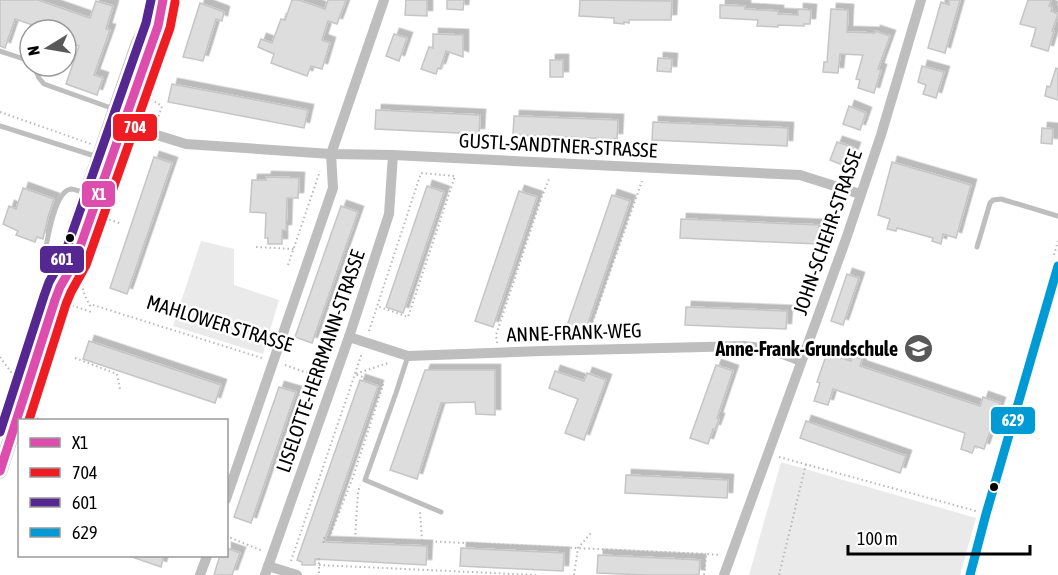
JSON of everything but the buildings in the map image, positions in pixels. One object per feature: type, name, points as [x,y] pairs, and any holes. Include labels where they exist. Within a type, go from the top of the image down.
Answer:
[{"type":"main road","points":[[0,471],[55,300],[62,295],[75,261],[92,196],[119,118],[138,44],[149,20],[162,0]]},
{"type":"main road","points":[[62,295],[66,253],[92,196],[96,151],[119,118]]},
{"type":"street","points":[[228,493],[333,188],[331,154],[384,0]]},
{"type":"street","name":"JOHN-SCHEHR-STRASSE","points":[[724,575],[846,238],[881,135],[921,0]]},
{"type":"street","name":"GUSTL-SANDTNER-STRASSE","points":[[119,118],[153,135],[186,144],[331,154],[800,175],[860,194]]},
{"type":"street","name":"LISELOTTE-HERRMANN-STRASSE","points":[[267,570],[349,337],[389,214],[393,155]]},
{"type":"street","points":[[970,575],[1058,266]]},
{"type":"street","name":"ANNE-FRANK-WEG","points":[[349,337],[408,356],[744,346],[777,351],[801,361]]},
{"type":"street","points":[[200,575],[206,557]]},
{"type":"street","points":[[267,570],[292,573]]},
{"type":"lane","points":[[0,51],[18,57]]},
{"type":"lane","points":[[39,78],[44,84],[119,118]]},
{"type":"lane","points":[[0,126],[96,151]]},
{"type":"lane","points":[[63,271],[44,257],[49,231],[59,201],[64,192],[72,189],[92,196]]},
{"type":"lane","points":[[977,247],[990,202],[993,200],[1001,199],[1058,216]]},
{"type":"lane","points":[[408,356],[365,480],[441,512]]},
{"type":"path","points":[[146,97],[162,106],[153,135]]},
{"type":"path","points":[[0,112],[96,151]]},
{"type":"path","points":[[288,265],[321,169]]},
{"type":"path","points":[[292,573],[365,342],[421,173],[455,176],[408,317],[377,306]]},
{"type":"path","points":[[497,352],[496,335],[549,179]]},
{"type":"path","points":[[591,349],[592,323],[642,181]]},
{"type":"path","points":[[102,217],[122,224]]},
{"type":"path","points":[[256,247],[294,249]]},
{"type":"path","points":[[62,295],[91,312]]},
{"type":"path","name":"MAHLOWER STRASSE","points":[[93,306],[333,382]]},
{"type":"path","points":[[355,374],[408,356]]},
{"type":"path","points":[[0,357],[11,372],[14,386]]},
{"type":"path","points":[[75,358],[117,374],[120,389]]},
{"type":"path","points":[[329,538],[353,477],[383,385],[355,374]]},
{"type":"path","points":[[774,455],[986,514]]},
{"type":"path","points":[[779,575],[806,464]]},
{"type":"path","points":[[355,539],[358,492],[362,481]]},
{"type":"path","points":[[420,504],[422,541]]},
{"type":"path","points":[[574,575],[578,548],[591,533]]},
{"type":"path","points":[[228,537],[272,555]]},
{"type":"path","points":[[323,543],[324,538],[329,538],[722,555]]},
{"type":"path","points":[[704,575],[706,554]]},
{"type":"path","points":[[319,558],[319,575]]},
{"type":"path","points":[[319,565],[536,575]]},
{"type":"shaded area","points":[[201,241],[234,249],[234,285],[279,300],[263,354],[173,326]]},
{"type":"shaded area","points":[[781,462],[976,518],[960,575],[749,575]]},
{"type":"transit line","name":"601","points":[[0,432],[44,296],[64,256],[146,23],[151,0]]},
{"type":"transit line","name":"X1","points":[[0,471],[55,300],[75,261],[158,26],[163,0]]},
{"type":"transit line","name":"704","points":[[29,419],[66,304],[86,265],[170,28],[175,2]]},
{"type":"transit line","name":"629","points":[[970,575],[1058,266]]},
{"type":"place","name":"Anne-Frank-Grundschule","points":[[919,348]]}]
